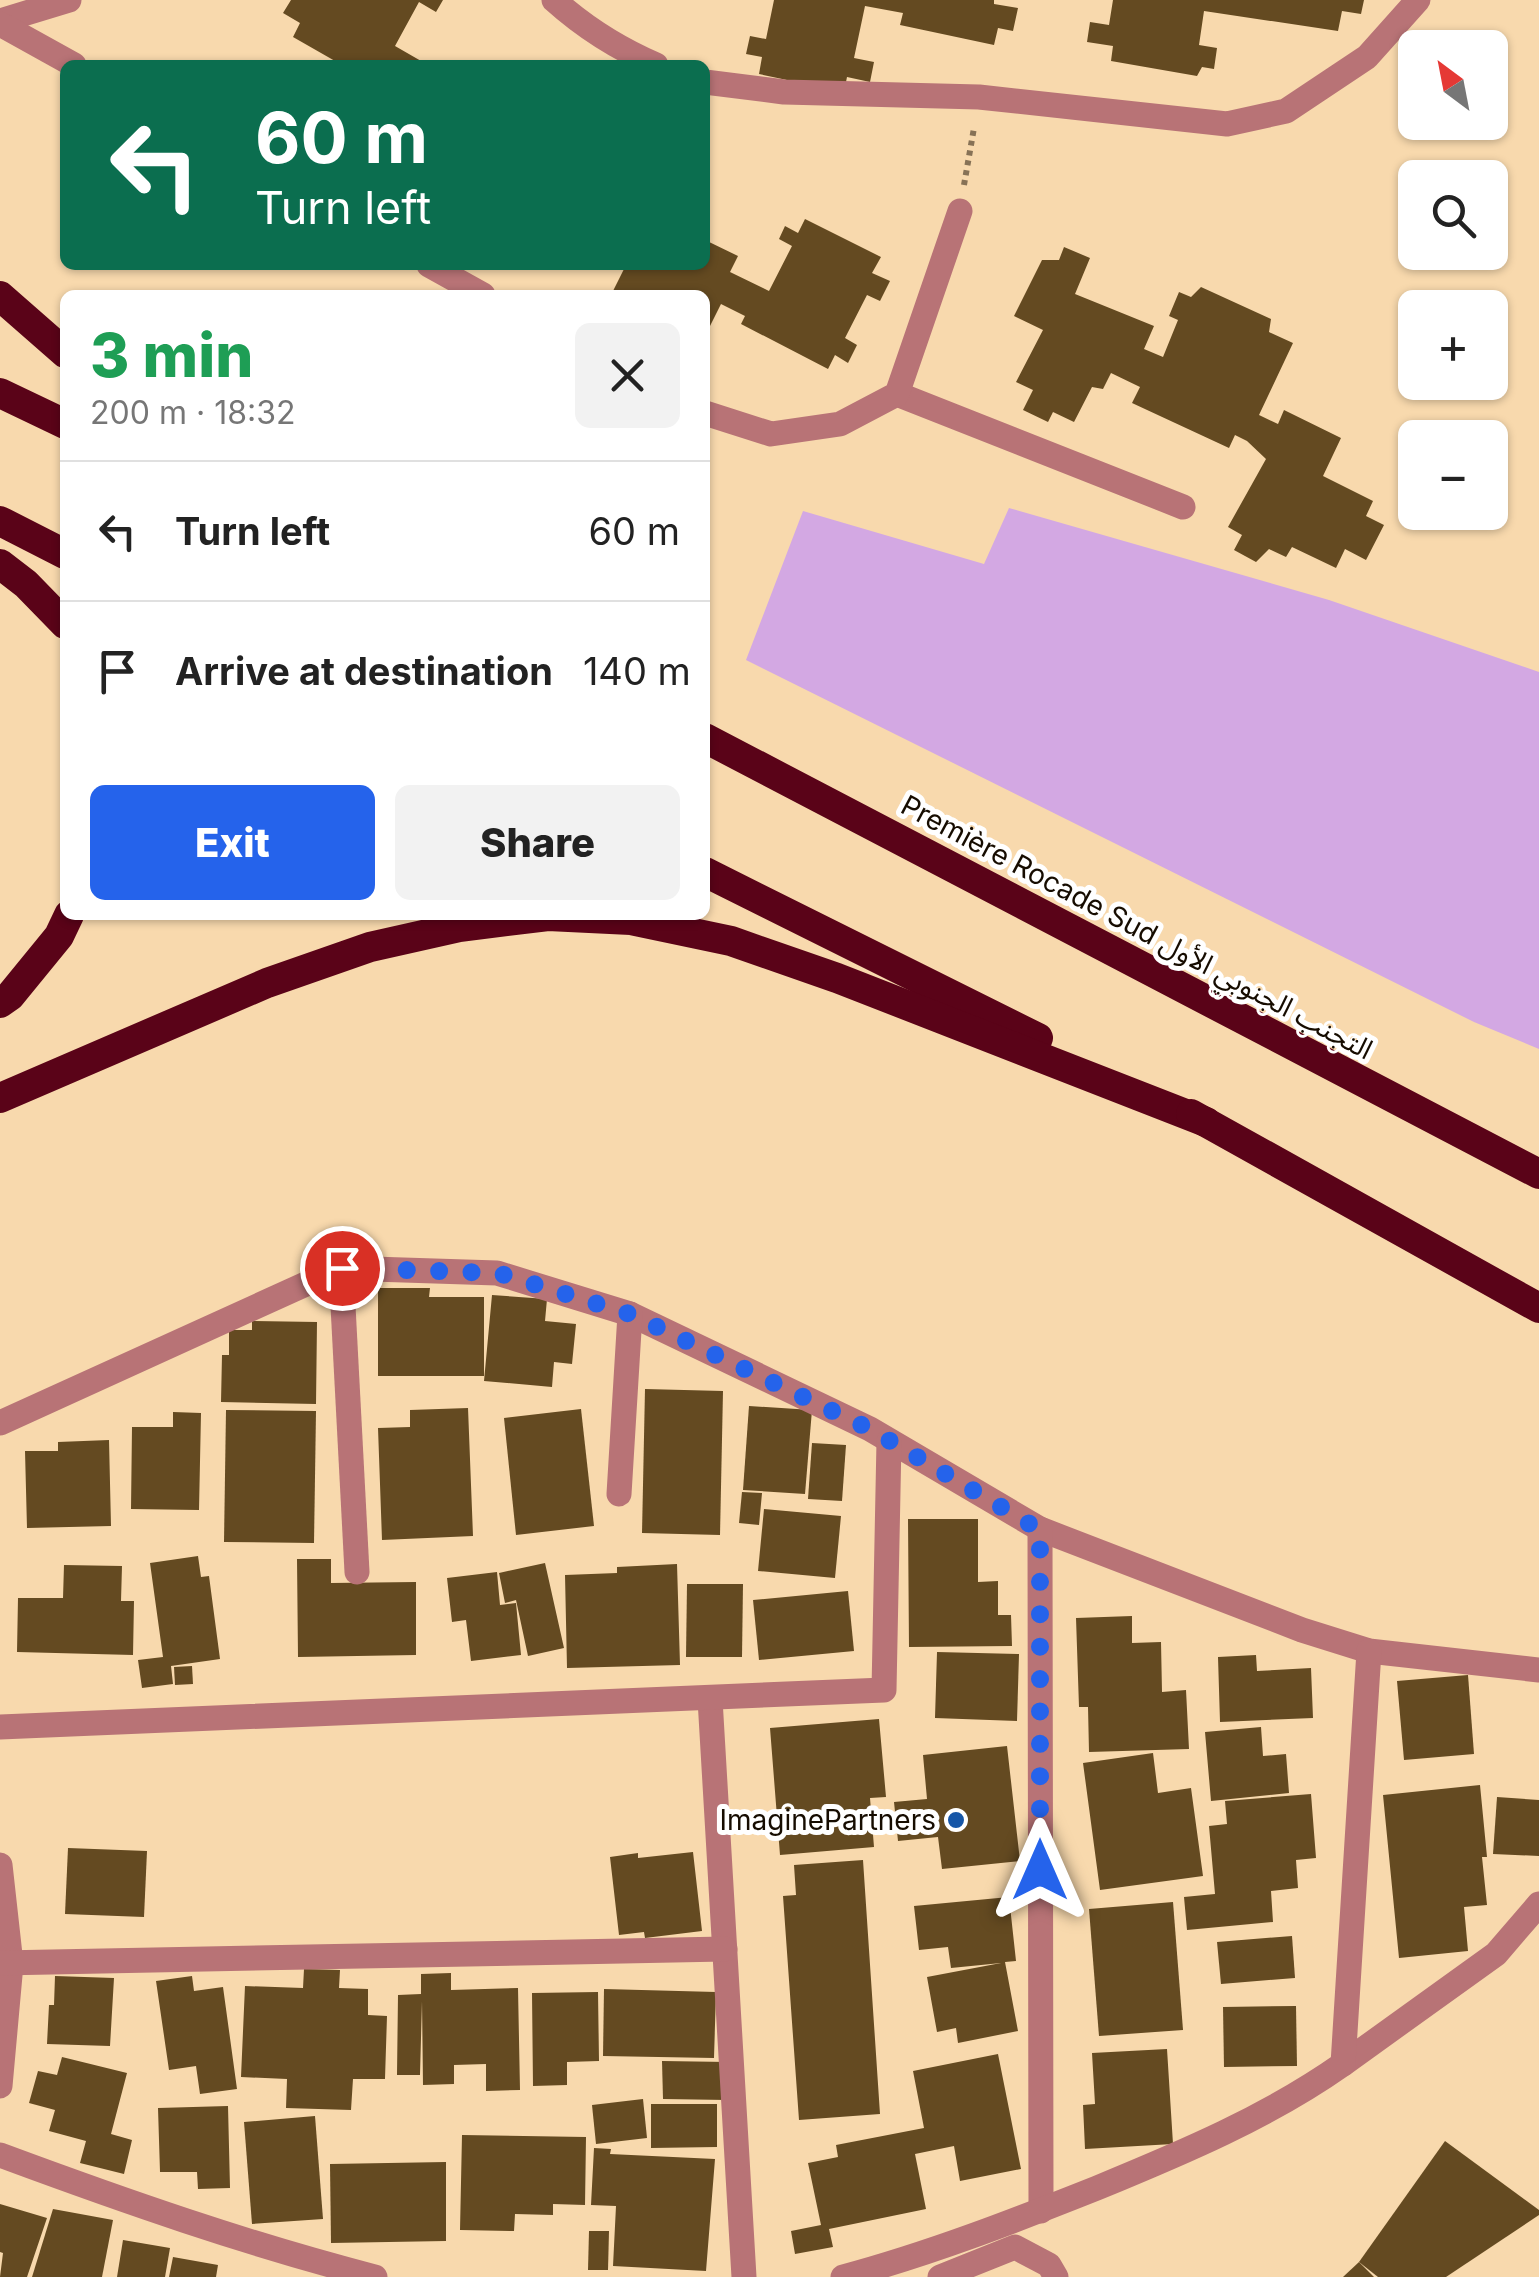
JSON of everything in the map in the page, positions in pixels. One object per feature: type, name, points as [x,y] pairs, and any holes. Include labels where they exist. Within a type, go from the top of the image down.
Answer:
[{"type":"highway","points":[[0,296],[60,349]]},
{"type":"highway","points":[[0,393],[60,422]]},
{"type":"highway","points":[[0,521],[60,551]]},
{"type":"highway","points":[[0,564],[60,619]]},
{"type":"highway","name":"Première Rocade Sud التجنب الجنوبي الأول","points":[[710,741],[1539,1174]]},
{"type":"highway","points":[[710,874],[1206,1122],[1539,1308]]},
{"type":"highway","points":[[0,1003],[60,936],[67,920]]},
{"type":"highway","points":[[0,1098],[267,983],[370,947],[460,927],[516,920]]},
{"type":"highway","points":[[631,920],[731,941],[837,978],[1206,1122]]},
{"type":"street","points":[[0,22],[68,0]]},
{"type":"street","points":[[554,0],[627,53],[644,60]]},
{"type":"street","points":[[710,83],[784,92],[979,97],[1227,124],[1286,111],[1367,57],[1418,0]]},
{"type":"street","points":[[0,22],[65,60]]},
{"type":"street","points":[[710,415],[771,434],[840,424],[897,394],[960,211]]},
{"type":"street","points":[[439,270],[474,290]]},
{"type":"street","points":[[897,394],[1183,507]]},
{"type":"street","points":[[342,1268],[356,1572]]},
{"type":"street","points":[[0,1423],[342,1268],[498,1273],[630,1314],[889,1441],[1040,1530],[1302,1630],[1369,1651],[1539,1670]]},
{"type":"street","points":[[619,1494],[630,1314]]},
{"type":"street","points":[[0,1728],[884,1690],[889,1441]]},
{"type":"street","points":[[1040,1530],[1041,2210]]},
{"type":"street","points":[[1343,2064],[1369,1651]]},
{"type":"street","points":[[710,1699],[744,2277]]},
{"type":"street","points":[[0,1865],[5,1964],[0,2086]]},
{"type":"street","points":[[843,2277],[888,2265],[1041,2210],[1218,2135],[1299,2095],[1496,1954],[1539,1904]]},
{"type":"street","points":[[5,1964],[725,1949]]},
{"type":"street","points":[[0,2155],[146,2209],[290,2255],[375,2277]]},
{"type":"street","points":[[940,2277],[1015,2247],[1049,2265],[1056,2277]]},
{"type":"path","points":[[960,211],[979,97]]},
{"type":"shaded area","points":[[1009,508],[1329,600],[1539,672],[1539,1049],[1474,1022],[746,660],[803,511],[984,564]]},
{"type":"building","points":[[291,0],[443,0],[436,12],[419,2],[395,46],[419,60],[333,60],[293,37],[300,23],[283,13]]},
{"type":"building","points":[[774,0],[994,0],[994,4],[1018,8],[1013,31],[998,28],[994,45],[900,25],[903,13],[865,6],[854,58],[874,62],[870,82],[847,77],[844,92],[759,74],[762,57],[746,54],[750,36],[766,39]]},
{"type":"building","points":[[1113,0],[1364,0],[1361,14],[1342,11],[1338,31],[1204,11],[1199,45],[1217,48],[1214,69],[1202,67],[1197,76],[1111,61],[1113,46],[1087,42],[1090,22],[1109,25]]},
{"type":"building","points":[[805,219],[881,257],[872,273],[890,281],[880,301],[867,295],[845,338],[857,345],[848,363],[835,355],[828,369],[741,324],[745,316],[721,304],[710,326],[710,290],[614,290],[624,270],[710,270],[710,242],[738,256],[730,272],[769,291],[792,246],[779,239],[785,226],[798,233]]},
{"type":"building","points":[[1064,247],[1090,258],[1075,294],[1154,326],[1144,349],[1163,357],[1178,320],[1169,316],[1179,292],[1191,297],[1201,287],[1271,319],[1269,332],[1293,343],[1259,415],[1278,424],[1284,410],[1341,438],[1323,476],[1373,501],[1366,516],[1384,525],[1366,560],[1345,549],[1336,568],[1292,547],[1286,557],[1269,549],[1256,562],[1234,550],[1242,535],[1228,527],[1266,459],[1235,435],[1229,448],[1132,403],[1140,387],[1111,373],[1103,389],[1092,387],[1074,422],[1053,412],[1048,422],[1023,410],[1033,390],[1016,382],[1043,330],[1014,316],[1042,260],[1059,260]]},
{"type":"building","points":[[378,1288],[430,1288],[429,1297],[484,1297],[484,1376],[378,1376]]},
{"type":"building","points":[[492,1295],[547,1299],[545,1321],[576,1324],[572,1364],[554,1362],[552,1387],[484,1381]]},
{"type":"building","points":[[252,1321],[317,1322],[316,1404],[221,1402],[222,1355],[229,1355],[229,1330],[252,1330]]},
{"type":"building","points":[[645,1389],[723,1391],[720,1535],[642,1533]]},
{"type":"building","points":[[749,1406],[812,1410],[805,1494],[743,1490]]},
{"type":"building","points":[[468,1408],[473,1536],[382,1540],[378,1428],[410,1427],[410,1410]]},
{"type":"building","points":[[581,1409],[594,1526],[516,1535],[504,1418]]},
{"type":"building","points":[[226,1410],[316,1411],[314,1543],[224,1542]]},
{"type":"building","points":[[173,1412],[201,1413],[199,1510],[131,1509],[132,1427],[173,1427]]},
{"type":"building","points":[[109,1440],[111,1526],[27,1528],[25,1451],[58,1451],[58,1442]]},
{"type":"building","points":[[812,1443],[846,1445],[842,1501],[808,1499]]},
{"type":"building","points":[[742,1492],[762,1493],[759,1525],[739,1523]]},
{"type":"building","points":[[764,1509],[841,1516],[835,1578],[758,1571]]},
{"type":"building","points":[[908,1519],[978,1519],[978,1582],[998,1581],[998,1615],[1011,1615],[1012,1646],[909,1647]]},
{"type":"building","points":[[198,1556],[201,1577],[209,1576],[220,1659],[171,1666],[173,1684],[142,1688],[138,1660],[163,1657],[150,1563]]},
{"type":"building","points":[[297,1559],[331,1559],[331,1583],[416,1582],[416,1655],[298,1657]]},
{"type":"building","points":[[545,1563],[564,1648],[528,1656],[516,1600],[505,1603],[499,1573]]},
{"type":"building","points":[[677,1564],[680,1665],[567,1668],[565,1575],[617,1573],[617,1567]]},
{"type":"building","points":[[64,1565],[122,1566],[121,1601],[134,1601],[133,1655],[17,1652],[18,1598],[63,1598]]},
{"type":"building","points":[[497,1572],[500,1605],[516,1603],[521,1655],[471,1661],[466,1620],[452,1622],[447,1578]]},
{"type":"building","points":[[687,1584],[743,1584],[742,1657],[686,1657]]},
{"type":"building","points":[[848,1591],[854,1651],[759,1660],[753,1600]]},
{"type":"building","points":[[1132,1616],[1132,1643],[1161,1642],[1162,1692],[1186,1690],[1189,1749],[1089,1752],[1088,1707],[1079,1707],[1076,1618]]},
{"type":"building","points":[[937,1652],[1019,1654],[1017,1721],[935,1718]]},
{"type":"building","points":[[1256,1655],[1257,1671],[1311,1668],[1313,1718],[1220,1722],[1218,1657]]},
{"type":"building","points":[[192,1666],[193,1684],[175,1685],[174,1667]]},
{"type":"building","points":[[1468,1675],[1474,1754],[1404,1760],[1397,1681]]},
{"type":"building","points":[[879,1719],[886,1797],[870,1798],[874,1847],[780,1855],[770,1728]]},
{"type":"building","points":[[1261,1727],[1263,1756],[1286,1754],[1289,1793],[1211,1801],[1205,1732]]},
{"type":"building","name":"ImaginePartners","points":[[1007,1746],[1020,1861],[942,1869],[938,1837],[898,1841],[894,1802],[927,1799],[923,1755]]},
{"type":"building","points":[[1153,1753],[1158,1793],[1191,1788],[1203,1876],[1100,1890],[1083,1763]]},
{"type":"building","points":[[1480,1785],[1487,1905],[1464,1907],[1468,1951],[1399,1958],[1383,1795]]},
{"type":"building","points":[[1311,1794],[1316,1858],[1296,1860],[1298,1888],[1271,1891],[1273,1922],[1187,1930],[1184,1897],[1215,1894],[1209,1826],[1227,1824],[1225,1801]]},
{"type":"building","points":[[1497,1797],[1539,1800],[1539,1856],[1493,1854]]},
{"type":"building","points":[[68,1848],[147,1851],[144,1917],[65,1914]]},
{"type":"building","points":[[693,1852],[702,1931],[645,1938],[644,1932],[619,1935],[610,1857]]},
{"type":"building","points":[[863,1860],[880,2114],[799,2120],[783,1896],[796,1895],[794,1865]]},
{"type":"building","points":[[1009,1897],[1016,1961],[1005,1962],[1018,2031],[958,2043],[956,2028],[937,2032],[927,1977],[1001,1963],[951,1968],[948,1947],[919,1950],[914,1906]]},
{"type":"building","points":[[1173,1902],[1183,2030],[1099,2036],[1089,1909]]},
{"type":"building","points":[[1292,1936],[1295,1978],[1221,1984],[1217,1942]]},
{"type":"building","points":[[304,1969],[340,1970],[339,1988],[368,1989],[368,2015],[387,2016],[385,2079],[353,2079],[351,2110],[286,2108],[287,2079],[241,2077],[245,1986],[303,1988]]},
{"type":"building","points":[[451,1973],[451,1990],[518,1988],[520,2090],[486,2091],[486,2064],[454,2065],[454,2084],[423,2085],[422,2001],[420,2075],[397,2075],[398,1995],[421,1994],[421,1974]]},
{"type":"building","points":[[55,1976],[114,1978],[110,2046],[47,2044]]},
{"type":"building","points":[[192,1976],[194,1991],[223,1987],[237,2089],[200,2094],[196,2066],[169,2070],[156,1981]]},
{"type":"building","points":[[604,1989],[716,1992],[714,2058],[603,2056]]},
{"type":"building","points":[[598,1992],[599,2061],[567,2062],[567,2085],[533,2086],[532,1993]]},
{"type":"building","points":[[1296,2006],[1297,2066],[1224,2067],[1223,2007]]},
{"type":"building","points":[[1167,2049],[1173,2144],[1085,2149],[1083,2105],[1095,2104],[1092,2053]]},
{"type":"building","points":[[998,2054],[1021,2169],[960,2181],[954,2146],[915,2154],[926,2209],[829,2229],[833,2247],[795,2254],[791,2231],[821,2225],[808,2163],[838,2157],[836,2145],[924,2128],[913,2071]]},
{"type":"building","points":[[62,2057],[127,2073],[111,2134],[132,2140],[124,2174],[80,2163],[86,2141],[49,2131],[55,2110],[29,2103],[38,2071],[57,2075]]},
{"type":"building","points":[[662,2061],[728,2062],[727,2100],[663,2099]]},
{"type":"building","points":[[643,2099],[647,2138],[596,2144],[592,2105]]},
{"type":"building","points":[[651,2104],[717,2104],[717,2147],[651,2148]]},
{"type":"building","points":[[228,2106],[230,2188],[198,2189],[197,2172],[160,2172],[158,2108]]},
{"type":"building","points":[[315,2116],[323,2219],[252,2224],[244,2122]]},
{"type":"building","points":[[462,2135],[586,2137],[585,2205],[553,2204],[553,2215],[515,2214],[514,2231],[460,2230]]},
{"type":"building","points":[[1445,2141],[1539,2210],[1539,2215],[1446,2277],[1378,2277],[1359,2262]]},
{"type":"building","points":[[594,2148],[611,2149],[610,2154],[715,2159],[706,2271],[613,2266],[616,2206],[591,2205]]},
{"type":"building","points":[[446,2162],[446,2241],[331,2243],[330,2164]]},
{"type":"building","points":[[0,2204],[47,2218],[27,2277],[0,2277]]},
{"type":"building","points":[[53,2209],[113,2220],[102,2277],[32,2277]]},
{"type":"building","points":[[589,2231],[609,2231],[608,2270],[588,2270]]},
{"type":"building","points":[[123,2240],[170,2248],[165,2277],[117,2277]]},
{"type":"building","points":[[173,2257],[218,2265],[216,2277],[169,2277]]},
{"type":"building","points":[[1359,2262],[1374,2277],[1343,2277]]},
{"type":"place","name":"ImaginePartners","points":[[956,1820]]},
{"type":"route","points":[[342,1268],[498,1273],[630,1314],[870,1429],[1040,1530],[1040,1870]]}]
